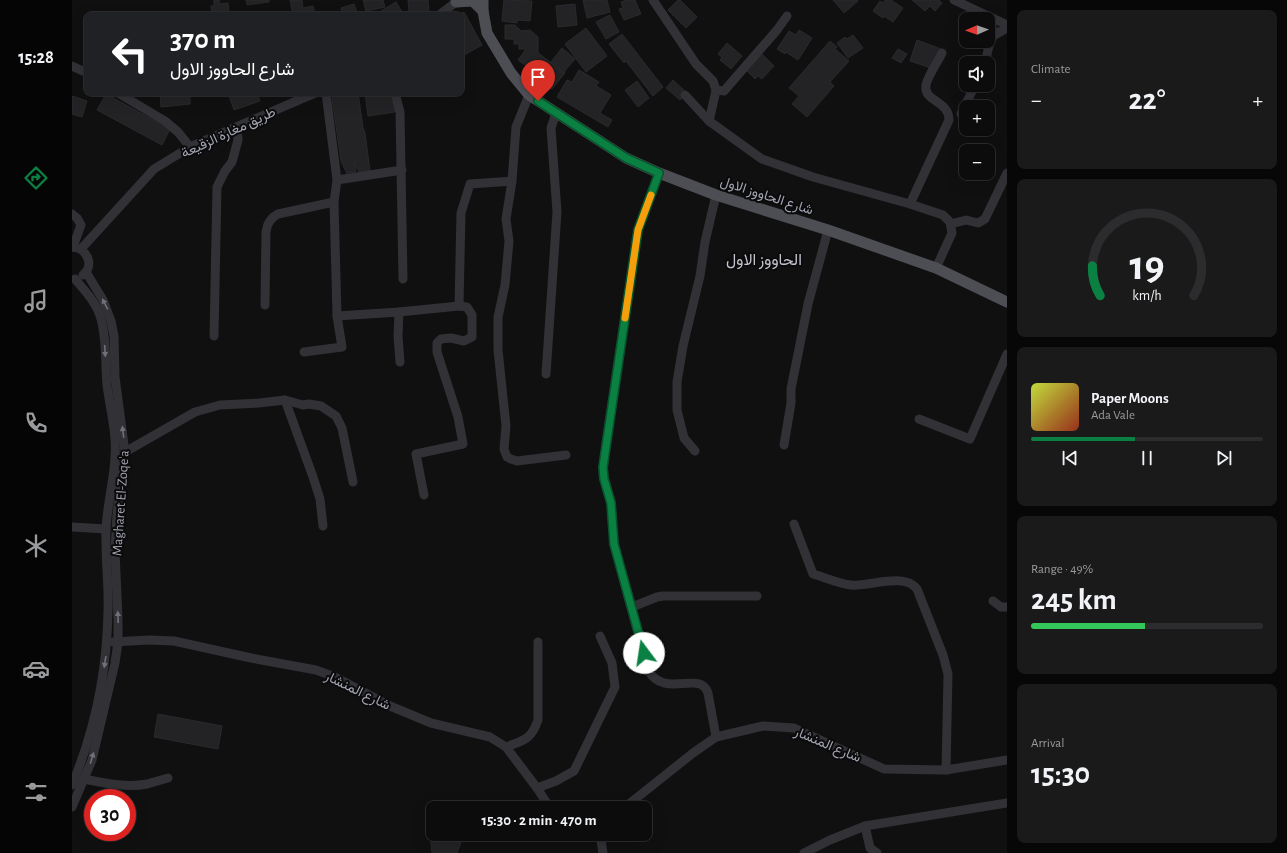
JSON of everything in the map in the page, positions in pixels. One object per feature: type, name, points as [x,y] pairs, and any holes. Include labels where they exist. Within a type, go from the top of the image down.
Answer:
[{"type":"main road","points":[[458,1],[473,1],[483,5]]},
{"type":"main road","name":"شارع الحاووز الاول","points":[[483,5],[487,32],[511,74],[529,95],[626,158],[659,173],[716,194],[828,230],[936,268],[1007,302]]},
{"type":"street","points":[[653,0],[696,64],[710,76],[715,85],[716,90],[710,121]]},
{"type":"street","points":[[954,0],[1007,27]]},
{"type":"street","points":[[443,12],[458,1]]},
{"type":"street","points":[[716,90],[724,91],[777,30],[787,16]]},
{"type":"street","points":[[987,56],[991,37],[1007,27]]},
{"type":"street","points":[[910,204],[948,120],[946,109],[929,96],[926,87],[927,80],[942,53]]},
{"type":"street","points":[[72,66],[84,72]]},
{"type":"street","points":[[529,95],[516,127],[512,181],[506,219],[509,242],[505,285],[498,317],[498,350],[506,426],[504,451],[509,458],[517,461],[566,455]]},
{"type":"street","points":[[685,95],[710,121],[762,159],[813,177],[910,204],[943,216],[951,224],[952,230],[951,236],[936,268]]},
{"type":"street","points":[[123,96],[165,121],[178,132],[190,147]]},
{"type":"street","name":"طريق مغارة الزقيعة","points":[[75,248],[154,169],[190,147],[308,96]]},
{"type":"street","points":[[304,352],[342,347],[337,316],[334,202],[337,180],[326,96]]},
{"type":"street","points":[[396,96],[400,112],[404,279]]},
{"type":"street","points":[[546,374],[557,212],[551,128],[556,113]]},
{"type":"street","points":[[214,336],[217,187],[225,171],[232,162],[238,140],[237,127]]},
{"type":"street","points":[[337,180],[402,170]]},
{"type":"street","points":[[659,173],[638,230],[603,467],[604,479],[611,503],[614,544],[647,668],[651,675],[658,682],[663,684],[698,683],[705,687],[709,694],[716,737]]},
{"type":"street","points":[[951,224],[966,220],[978,223],[985,219],[1007,173]]},
{"type":"street","points":[[459,306],[461,213],[470,184],[512,181]]},
{"type":"street","points":[[695,451],[684,438],[678,417],[677,382],[683,346],[700,276],[705,242],[716,194]]},
{"type":"street","points":[[265,305],[268,223],[278,214],[334,202]]},
{"type":"street","points":[[72,214],[77,218],[81,225],[75,248],[87,254],[89,259],[89,265],[86,272],[80,277],[73,278]]},
{"type":"street","points":[[784,445],[791,403],[791,389],[808,304],[828,230]]},
{"type":"street","name":"Magharet El-Zoqe'a","points":[[72,807],[92,760],[115,663],[118,642],[118,619],[114,551],[116,514],[125,452],[115,377],[114,336],[111,321],[103,300],[86,272]]},
{"type":"street","name":"Magharet El-Zoqe'a","points":[[72,785],[83,758],[92,725],[108,642],[106,529],[116,456],[101,318],[93,301],[73,278]]},
{"type":"street","points":[[337,316],[459,306],[467,307],[472,315],[472,337],[464,341],[451,338],[441,339],[437,343],[437,352],[458,417],[463,444],[416,454],[424,495]]},
{"type":"street","points":[[398,312],[400,362]]},
{"type":"street","points":[[919,420],[970,439],[1007,354]]},
{"type":"street","points":[[125,452],[195,412],[220,405],[284,400],[303,405],[309,404],[321,406],[336,416],[342,428],[353,482]]},
{"type":"street","points":[[284,400],[320,499],[323,526]]},
{"type":"street","points":[[794,524],[813,574],[852,586],[878,582],[906,582],[911,583],[918,590],[943,655],[948,674],[946,770]]},
{"type":"street","points":[[72,527],[106,529]]},
{"type":"street","points":[[632,607],[663,596],[757,596]]},
{"type":"street","points":[[993,601],[1001,607],[1007,607]]},
{"type":"street","points":[[538,788],[556,781],[574,771],[615,687],[612,663],[600,636]]},
{"type":"street","name":"شارع المنشار","points":[[108,642],[149,640],[174,642],[316,670],[335,677],[390,706],[431,723],[490,737],[506,747],[538,788],[546,801]]},
{"type":"street","points":[[506,747],[527,738],[534,730],[538,720],[538,642]]},
{"type":"street","name":"شارع المنشار","points":[[633,801],[693,753],[716,737],[763,726],[794,728],[884,769],[946,770],[1007,760]]},
{"type":"street","points":[[84,778],[114,784],[132,785],[147,784],[168,778]]},
{"type":"street","points":[[804,853],[830,840],[865,826],[1007,803]]},
{"type":"street","points":[[865,826],[870,848],[877,853]]},
{"type":"street","points":[[601,841],[603,853]]},
{"type":"building","points":[[214,0],[219,0],[220,4],[228,3],[229,12],[212,12],[211,6],[214,6]]},
{"type":"building","points":[[246,0],[269,0],[269,2],[247,5]]},
{"type":"building","points":[[290,0],[302,0],[303,8],[313,6],[314,12],[292,12]]},
{"type":"building","points":[[363,0],[383,0],[385,7],[366,11]]},
{"type":"building","points":[[408,0],[428,0],[429,11],[409,12]]},
{"type":"building","points":[[504,0],[532,1],[530,21],[517,20],[517,23],[502,21]]},
{"type":"building","points":[[583,0],[607,0],[610,12],[587,18]]},
{"type":"building","points":[[635,0],[641,14],[624,20],[619,9],[623,8],[621,2]]},
{"type":"building","points":[[678,0],[680,0],[697,17],[686,28],[668,10]]},
{"type":"building","points":[[833,0],[857,0],[858,1],[844,13]]},
{"type":"building","points":[[885,0],[891,0],[903,8],[893,22],[884,16],[883,18],[873,11],[880,1],[883,3]]},
{"type":"building","points":[[912,0],[939,0],[942,3],[935,11],[930,6],[925,11]]},
{"type":"building","points":[[396,2],[402,12],[379,12]]},
{"type":"building","points":[[354,4],[357,12],[342,12],[341,8]]},
{"type":"building","points":[[575,4],[577,25],[558,27],[556,6]]},
{"type":"building","points":[[464,12],[482,45],[464,55]]},
{"type":"building","points":[[610,15],[619,32],[606,39],[596,22]]},
{"type":"building","points":[[505,25],[515,25],[521,31],[530,30],[538,37],[538,53],[565,73],[552,89],[540,80],[540,76],[518,60],[526,49],[519,49],[519,44],[514,44],[514,39],[505,39]]},
{"type":"building","points":[[995,26],[1001,29],[995,42]]},
{"type":"building","points":[[586,28],[607,56],[586,72],[565,44]]},
{"type":"building","points":[[799,30],[812,38],[798,60],[786,52],[785,54],[777,49],[789,31],[796,35]]},
{"type":"building","points":[[622,34],[663,87],[653,96],[626,61],[624,63],[609,44]]},
{"type":"building","points":[[853,35],[863,48],[848,58],[837,43],[845,37],[847,39]]},
{"type":"building","points":[[917,40],[941,49],[934,69],[910,61]]},
{"type":"building","points":[[830,41],[837,47],[835,49],[849,61],[830,82],[834,86],[807,117],[792,104],[799,96],[789,88]]},
{"type":"building","points":[[727,43],[742,56],[731,69],[720,60],[722,57],[718,54]]},
{"type":"building","points":[[562,48],[575,59],[563,73],[551,62]]},
{"type":"building","points":[[898,49],[907,54],[901,63],[892,58]]},
{"type":"building","points":[[761,53],[774,66],[762,79],[758,76],[755,79],[745,69]]},
{"type":"building","points":[[579,70],[599,82],[596,86],[611,95],[600,113],[612,120],[608,127],[557,97],[567,80],[572,82]]},
{"type":"building","points":[[673,80],[687,93],[680,100],[666,88]]},
{"type":"building","points":[[637,81],[649,98],[638,107],[625,90]]},
{"type":"building","points":[[72,96],[87,101],[82,117],[72,114]]},
{"type":"building","points":[[105,96],[110,96],[170,129],[162,145],[97,110]]},
{"type":"building","points":[[160,96],[190,96],[190,104],[161,107]]},
{"type":"building","points":[[229,96],[258,96],[260,101],[234,110]]},
{"type":"building","points":[[336,96],[358,96],[363,127],[359,129],[363,128],[365,133],[370,171],[359,172],[354,163],[356,172],[347,174],[341,161],[332,98]]},
{"type":"building","points":[[365,96],[392,96],[395,112],[368,116]]},
{"type":"building","points":[[158,714],[222,726],[218,749],[154,737]]},
{"type":"building","points":[[431,841],[461,841],[457,853],[432,853]]},
{"type":"slow traffic","points":[[625,318],[638,230],[651,195]]},
{"type":"district","name":"الحاووز الاول","points":[[764,259]]},
{"type":"route","points":[[538,101],[626,158],[659,173],[638,230],[603,467],[604,479],[611,503],[614,544],[644,653]]}]
